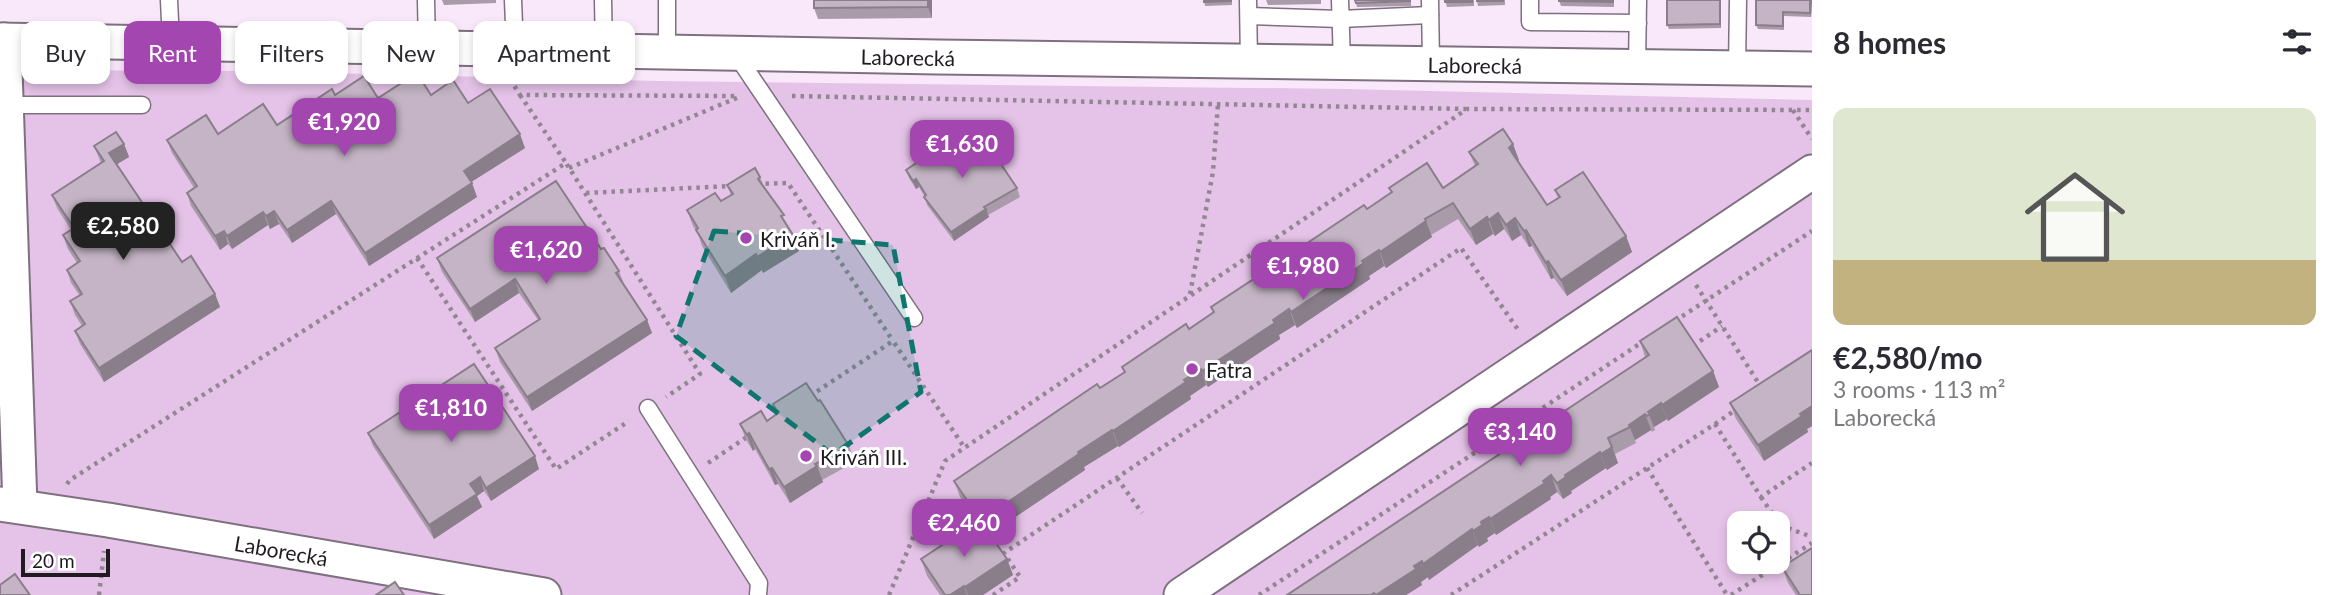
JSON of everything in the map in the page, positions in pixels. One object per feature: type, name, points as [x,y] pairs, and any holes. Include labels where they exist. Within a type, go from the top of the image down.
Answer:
[{"type":"street","name":"Laborecká","points":[[124,41],[2,40],[6,105],[5,233],[23,507],[544,595]]},
{"type":"street","name":"Laborecká","points":[[221,43],[362,46]]},
{"type":"street","name":"Laborecká","points":[[635,51],[1812,69]]},
{"type":"street","points":[[1181,595],[1812,172]]},
{"type":"lane","points":[[169,0],[170,21]]},
{"type":"lane","points":[[425,0],[426,21]]},
{"type":"lane","points":[[509,21],[513,0]]},
{"type":"lane","points":[[603,0],[603,21]]},
{"type":"lane","points":[[667,0],[667,52]]},
{"type":"lane","points":[[1340,0],[1342,63]]},
{"type":"lane","points":[[1530,0],[1530,22],[1638,23]]},
{"type":"lane","points":[[1637,68],[1638,0]]},
{"type":"lane","points":[[1737,68],[1738,0]]},
{"type":"lane","points":[[1249,62],[1248,8],[1340,19],[1430,8],[1431,65]]},
{"type":"lane","points":[[735,53],[914,318]]},
{"type":"lane","points":[[6,105],[142,105]]},
{"type":"lane","points":[[648,408],[759,583],[758,595]]},
{"type":"path","points":[[416,258],[556,469],[700,374],[520,95],[516,84]]},
{"type":"path","points":[[23,507],[70,480],[416,258],[567,166],[743,96],[520,95]]},
{"type":"path","points":[[764,96],[1466,109],[1812,110]]},
{"type":"path","points":[[1190,295],[1213,172],[1218,104]]},
{"type":"path","points":[[889,595],[944,461],[1466,109]]},
{"type":"path","points":[[1793,110],[1812,139]]},
{"type":"path","points":[[747,185],[788,183],[964,447]]},
{"type":"path","points":[[585,193],[734,185]]},
{"type":"path","points":[[1673,323],[1812,231]]},
{"type":"path","points":[[993,595],[1020,577],[1004,553],[1461,248],[1537,358]]},
{"type":"path","points":[[1681,261],[1764,391]]},
{"type":"path","points":[[1692,346],[1722,326]]},
{"type":"path","points":[[1259,595],[1651,337]]},
{"type":"path","points":[[803,401],[893,341]]},
{"type":"path","points":[[1451,595],[1744,404]]},
{"type":"path","points":[[1715,424],[1780,525],[1812,537]]},
{"type":"path","points":[[690,475],[758,430]]},
{"type":"path","points":[[1761,497],[1812,463]]},
{"type":"path","points":[[1647,468],[1729,595],[1812,544]]},
{"type":"path","points":[[1117,478],[1142,513]]},
{"type":"highlighted area","points":[[714,231],[893,245],[921,392],[833,455],[676,336]]},
{"type":"shaded area","points":[[0,70],[21,70],[21,84],[110,84],[110,70],[124,71],[124,84],[221,84],[221,71],[235,71],[235,84],[348,84],[348,74],[362,74],[362,84],[459,84],[459,76],[473,77],[473,84],[635,84],[635,80],[1346,89],[1812,100],[1812,595],[0,595]]},
{"type":"building","points":[[814,0],[928,0],[928,7],[814,8]]},
{"type":"building","points":[[1231,0],[1231,1],[1204,2]]},
{"type":"building","points":[[1355,0],[1410,0],[1410,1],[1356,3]]},
{"type":"building","points":[[1472,0],[1472,2],[1445,2]]},
{"type":"building","points":[[1613,0],[1613,2],[1559,1]]},
{"type":"building","points":[[1667,0],[1720,0],[1720,24],[1667,25]]},
{"type":"building","points":[[1756,0],[1810,0],[1810,13],[1783,12],[1783,26],[1756,25]]},
{"type":"building","points":[[362,77],[362,84],[369,84],[378,98],[400,84],[424,84],[431,95],[447,84],[456,84],[468,103],[490,89],[520,134],[464,171],[472,183],[365,253],[331,201],[287,230],[274,211],[266,216],[263,212],[227,236],[224,231],[215,236],[187,193],[197,186],[167,140],[206,115],[218,134],[263,104],[277,125],[332,89],[335,95]]},
{"type":"building","points":[[972,126],[1017,188],[984,207],[986,209],[951,232],[924,197],[926,195],[916,179],[913,181],[906,170],[934,151],[940,161],[952,153],[946,143]]},
{"type":"building","name":"Fatra","points":[[1503,129],[1513,144],[1509,148],[1547,205],[1560,197],[1555,190],[1583,172],[1626,236],[1561,280],[1515,218],[1506,225],[1498,213],[1470,229],[1453,203],[1362,261],[1364,263],[1291,312],[1289,309],[1273,320],[1275,323],[1184,380],[1186,382],[1078,452],[1079,454],[999,508],[997,506],[979,518],[954,481],[1097,384],[1100,388],[1125,372],[1122,367],[1186,324],[1189,329],[1214,312],[1211,307],[1275,265],[1278,269],[1303,252],[1300,248],[1364,205],[1367,209],[1392,192],[1389,188],[1427,163],[1443,188],[1478,164],[1469,152]]},
{"type":"building","points":[[116,132],[124,144],[109,153],[182,262],[191,256],[215,294],[99,368],[75,331],[85,324],[70,301],[82,294],[67,270],[80,261],[63,235],[74,228],[52,195],[104,161],[94,146]]},
{"type":"building","name":"Kriváň I.","points":[[755,168],[760,177],[758,179],[784,215],[781,216],[793,235],[757,257],[756,254],[725,276],[696,230],[698,228],[687,210],[715,193],[721,201],[733,194],[727,185]]},
{"type":"building","points":[[556,181],[601,249],[604,248],[619,271],[616,273],[647,320],[527,397],[495,348],[540,319],[515,279],[470,309],[437,258]]},
{"type":"building","points":[[1677,317],[1713,371],[1662,405],[1661,403],[1648,412],[1650,414],[1645,414],[1629,425],[1630,427],[1608,438],[1612,447],[1601,454],[1600,452],[1557,483],[1551,475],[1543,481],[1545,483],[1490,519],[1489,517],[1481,522],[1482,525],[1473,531],[1472,529],[1423,564],[1422,561],[1414,566],[1416,569],[1376,595],[1287,595],[1649,355],[1640,341]]},
{"type":"building","points":[[1812,350],[1812,406],[1800,414],[1802,416],[1758,445],[1730,403]]},
{"type":"building","points":[[474,364],[535,456],[486,488],[480,477],[470,484],[477,494],[429,525],[368,433]]},
{"type":"building","name":"Kriváň III.","points":[[806,383],[849,446],[815,464],[817,466],[784,487],[772,468],[769,469],[749,433],[747,435],[740,424],[761,411],[767,421],[778,413],[773,404]]},
{"type":"building","points":[[980,520],[1007,559],[965,587],[945,595],[921,559]]},
{"type":"building","points":[[1812,548],[1812,595],[1800,595],[1786,574],[1790,574],[1790,562]]},
{"type":"building","points":[[15,574],[30,595],[0,595],[0,585]]},
{"type":"building","points":[[395,582],[404,595],[376,595]]},
{"type":"place","name":"Kriváň I.","points":[[746,238]]},
{"type":"place","name":"Fatra","points":[[1192,369]]},
{"type":"place","name":"Kriváň III.","points":[[806,456]]}]
